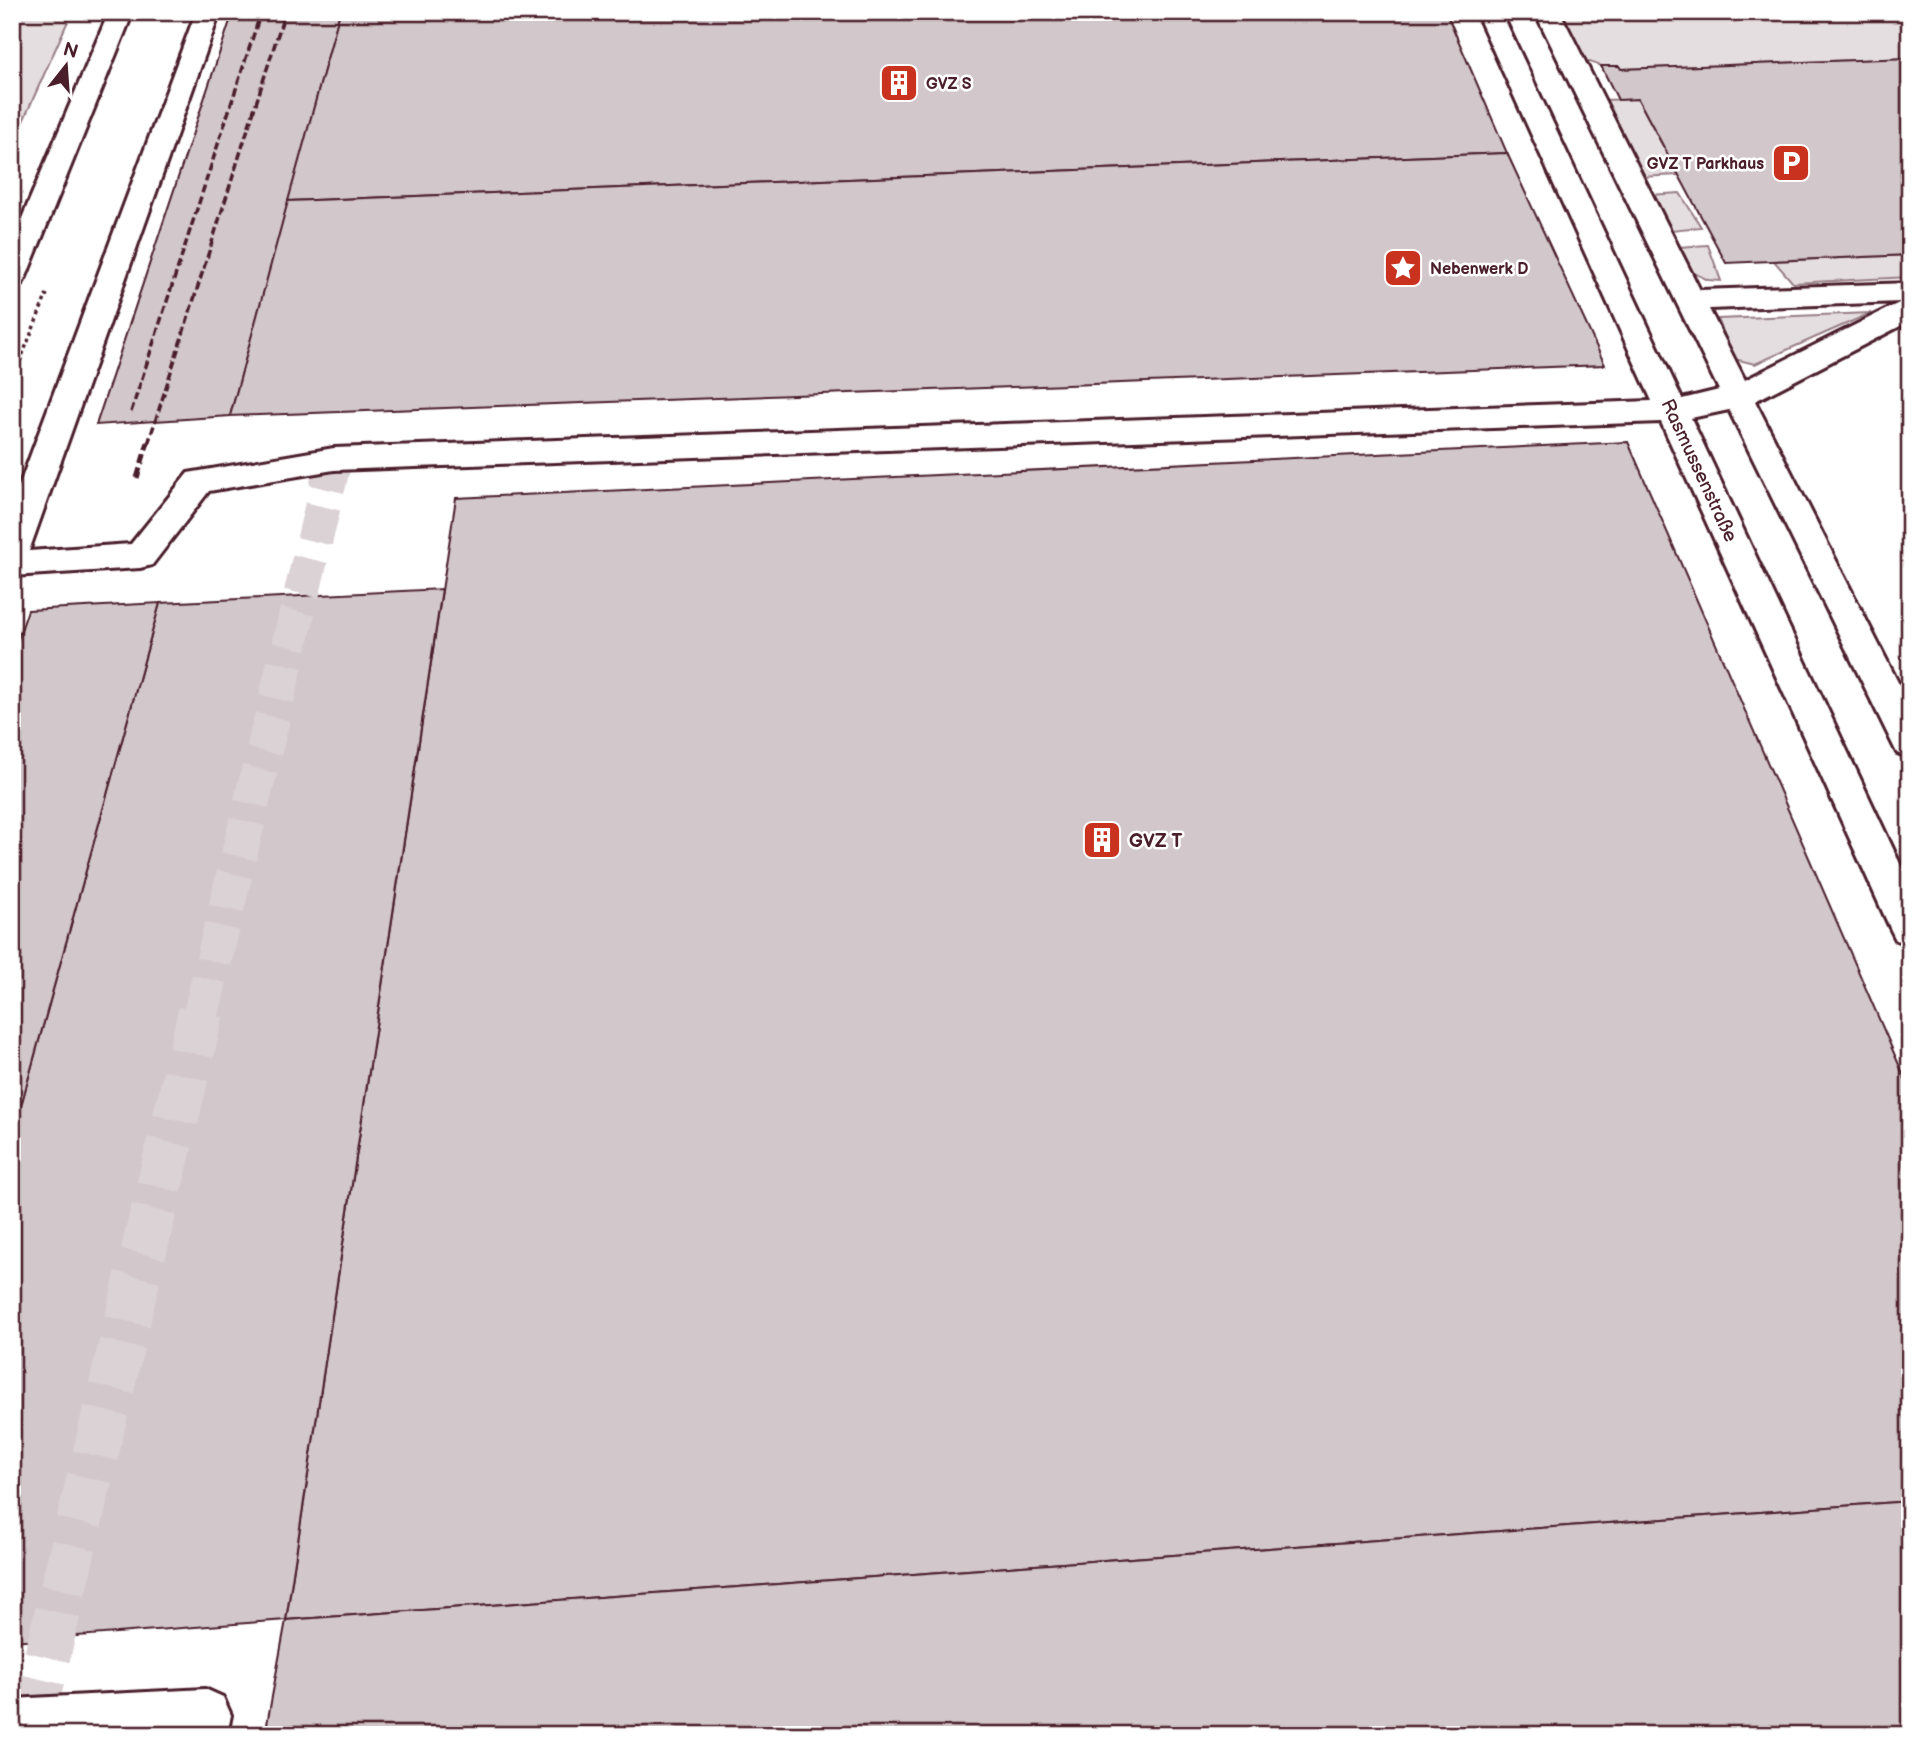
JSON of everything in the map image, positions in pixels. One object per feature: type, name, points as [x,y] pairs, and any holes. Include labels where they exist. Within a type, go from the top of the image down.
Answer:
[{"type":"street","points":[[12,277],[121,12]]},
{"type":"street","points":[[12,551],[208,12]]},
{"type":"street","name":"Rasmussenstraße","points":[[1488,12],[1910,928]]},
{"type":"street","points":[[1547,12],[1910,743]]},
{"type":"street","points":[[1690,300],[1910,292]]},
{"type":"street","points":[[12,564],[140,556],[199,481],[334,459],[1673,411],[1738,397],[1910,309]]},
{"type":"street","points":[[12,1725],[205,1715],[201,1735]]},
{"type":"shaded area","points":[[12,12],[72,12],[12,146]]},
{"type":"shaded area","points":[[1555,12],[1910,12],[1910,58],[1621,69],[1619,66],[1601,66],[1578,58]]},
{"type":"shaded area","points":[[1638,99],[1678,175],[1640,177],[1602,100]]},
{"type":"shaded area","points":[[1680,193],[1701,227],[1671,230],[1650,195]]},
{"type":"shaded area","points":[[1708,245],[1721,281],[1708,280],[1686,269],[1678,247]]},
{"type":"shaded area","points":[[1910,255],[1910,277],[1793,283],[1774,261]]},
{"type":"shaded area","points":[[1871,313],[1755,364],[1734,359],[1718,319]]},
{"type":"building","points":[[233,12],[340,12],[230,416],[96,425]]},
{"type":"building","name":"GVZ S","points":[[340,12],[1446,12],[1507,153],[288,201]]},
{"type":"building","name":"GVZ T Parkhaus","points":[[1910,58],[1910,255],[1726,263],[1638,99],[1618,100],[1601,66],[1619,66],[1621,69]]},
{"type":"building","points":[[1507,153],[1605,365],[230,416],[288,201]]},
{"type":"building","name":"GVZ T","points":[[1628,442],[1910,1090],[1910,1501],[286,1620],[456,498]]},
{"type":"building","points":[[442,589],[286,1620],[12,1641],[12,1138],[160,603]]},
{"type":"building","points":[[160,603],[12,1138],[12,656],[28,610]]},
{"type":"building","points":[[1910,1501],[1910,1735],[265,1735],[286,1620]]},
{"type":"tunnel","points":[[201,1014],[334,459]]},
{"type":"tunnel","points":[[31,1724],[201,1012]]},
{"type":"railway","points":[[131,412],[261,12]]},
{"type":"railway","points":[[148,444],[285,12]]},
{"type":"railway","points":[[137,478],[148,442]]},
{"type":"place","name":"GVZ S","points":[[899,83]]},
{"type":"place","name":"GVZ T Parkhaus","points":[[1791,163]]},
{"type":"place","name":"Nebenwerk D","points":[[1403,268]]},
{"type":"place","name":"GVZ T","points":[[1102,840]]}]
